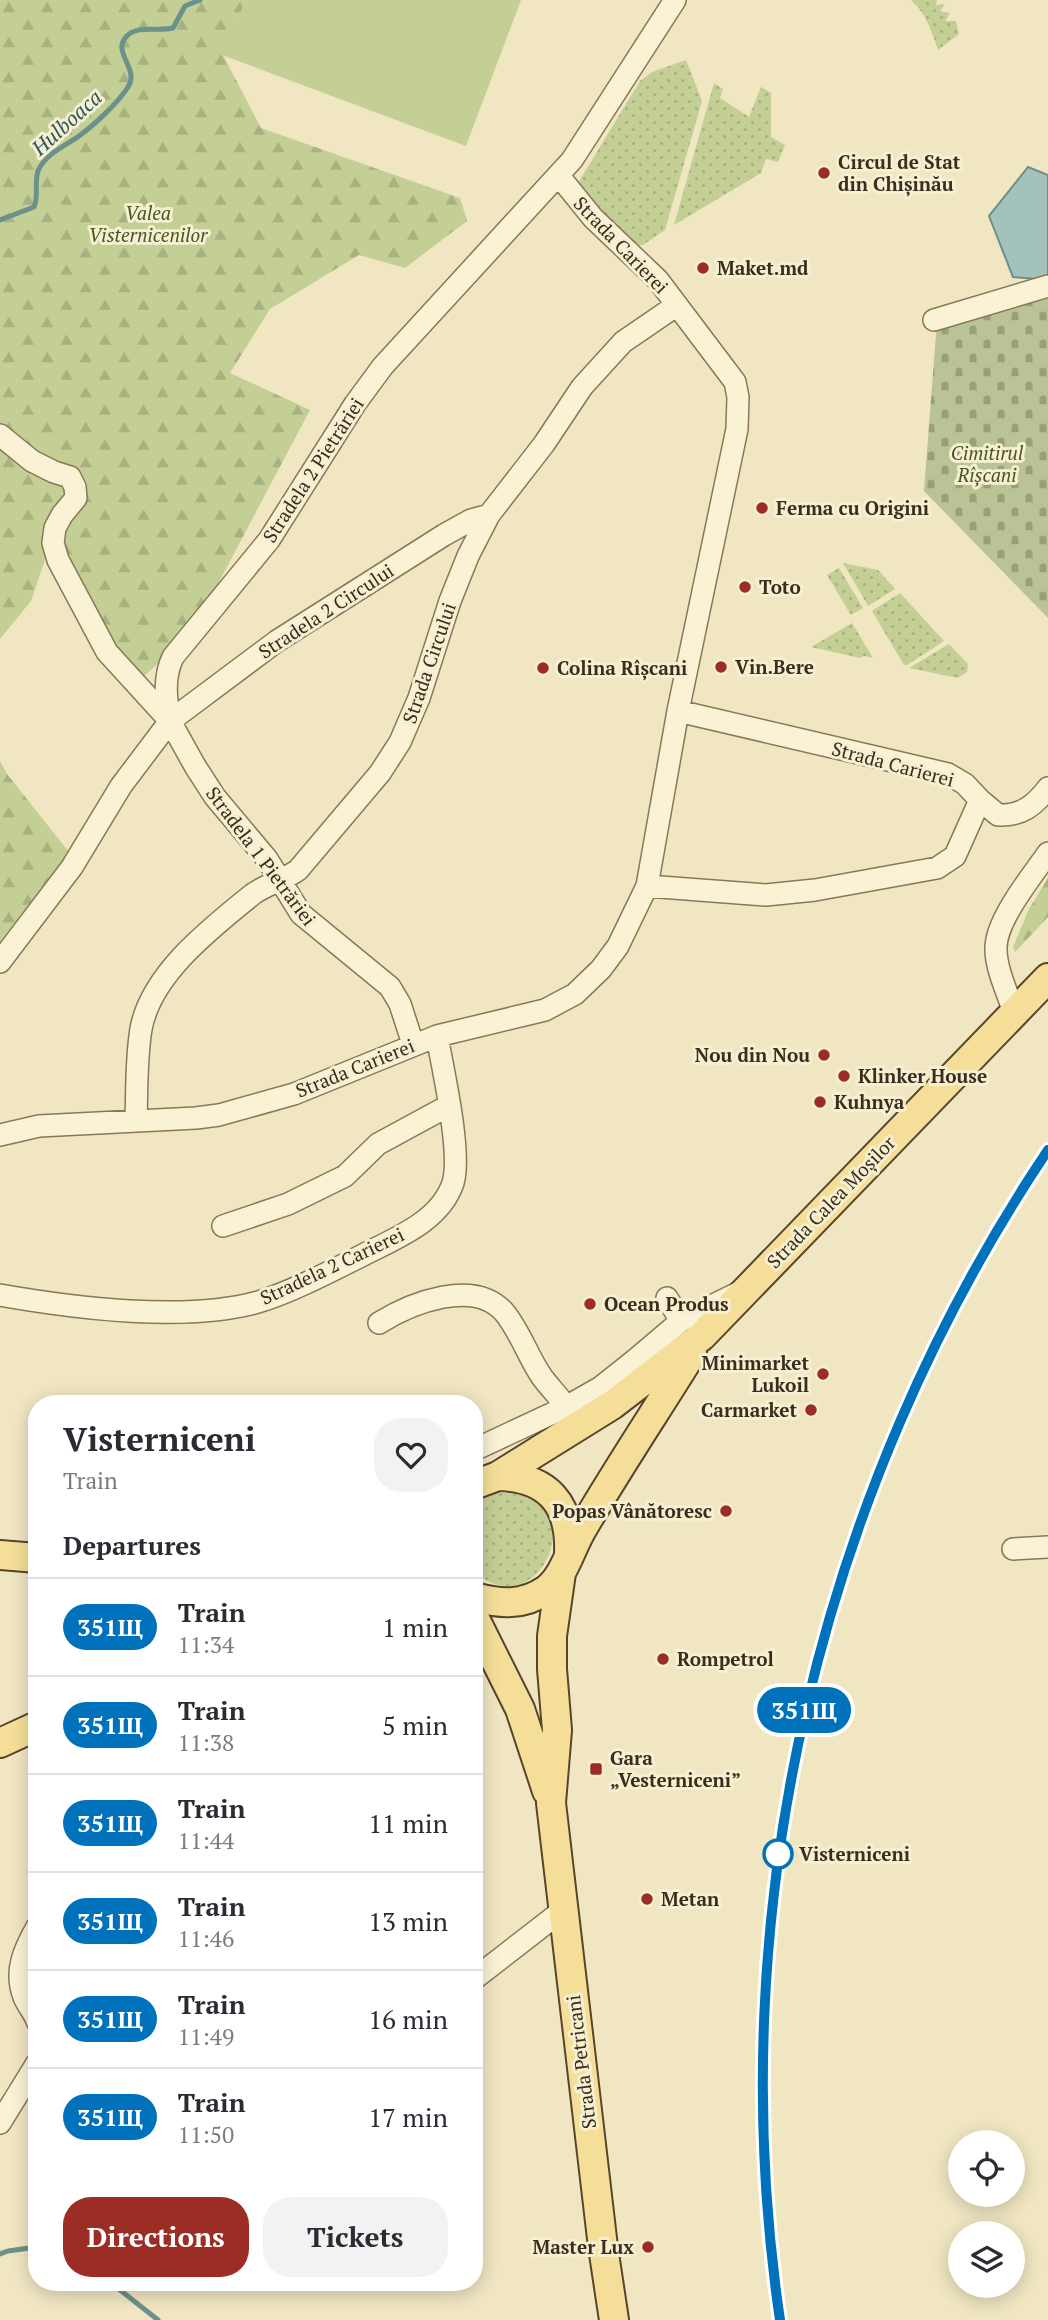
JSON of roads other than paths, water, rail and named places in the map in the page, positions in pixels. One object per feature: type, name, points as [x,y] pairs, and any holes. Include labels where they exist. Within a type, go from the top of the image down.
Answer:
[{"type":"main road","name":"Strada Calea Moșilor","points":[[691,1328],[750,1287],[1048,978]]},
{"type":"main road","points":[[486,1480],[612,1405],[691,1328]]},
{"type":"main road","points":[[483,1598],[511,1603],[531,1599],[548,1588],[565,1563],[691,1328]]},
{"type":"main road","points":[[486,1480],[526,1479],[551,1494],[563,1511],[570,1531],[565,1563]]},
{"type":"main road","points":[[0,1555],[28,1557]]},
{"type":"main road","name":"Strada Petricani","points":[[565,1563],[552,1636],[557,1730],[551,1803],[614,2320]]},
{"type":"main road","name":"Strada Petricani","points":[[483,1634],[520,1709],[551,1803]]},
{"type":"main road","points":[[483,1660],[509,1685]]},
{"type":"main road","points":[[0,1744],[28,1730]]},
{"type":"street","name":"Stradela 2 Pietrăriei","points":[[170,721],[166,685],[167,669],[173,657],[269,540],[355,404],[383,366],[572,160],[675,0]]},
{"type":"street","name":"Strada Carierei","points":[[0,1135],[39,1126],[219,1115],[270,1101],[334,1079],[437,1036],[545,1010],[575,993],[601,969],[618,946],[647,886],[678,711],[732,456],[738,406],[735,382],[677,304],[644,265],[593,218],[559,176]]},
{"type":"street","points":[[934,320],[1048,286]]},
{"type":"street","name":"Strada Circului","points":[[136,1121],[141,1028],[148,1004],[158,986],[170,970],[239,905],[266,885],[288,877],[308,860],[380,773],[410,724],[463,567],[489,515],[544,444],[582,387],[623,342],[677,304]]},
{"type":"street","points":[[0,435],[32,461],[70,477],[74,482],[76,498],[55,528],[53,543],[58,560],[107,652],[170,721],[121,786],[72,867],[0,962]]},
{"type":"street","name":"Stradela 2 Circului","points":[[170,721],[277,640],[453,530],[471,520],[489,515]]},
{"type":"street","name":"Strada Carierei","points":[[678,711],[948,774],[965,784],[998,815],[1011,816],[1038,801],[1048,788]]},
{"type":"street","name":"Stradela 1 Pietrăriei","points":[[170,721],[215,797],[267,859],[301,914],[390,987],[400,1003],[413,1044]]},
{"type":"street","points":[[647,886],[766,895],[815,890],[937,869],[955,856],[981,800]]},
{"type":"street","points":[[1014,1013],[996,949],[998,932],[1048,853]]},
{"type":"street","name":"Stradela 2 Carierei","points":[[0,1296],[108,1309],[222,1310],[262,1301],[387,1243],[427,1219],[442,1204],[454,1179],[454,1143],[437,1036]]},
{"type":"street","points":[[223,1226],[288,1204],[345,1176],[378,1144],[448,1106]]},
{"type":"street","points":[[379,1323],[410,1306],[454,1296],[475,1296],[492,1302],[509,1319],[542,1377],[566,1407]]},
{"type":"street","points":[[483,1446],[566,1407],[691,1328],[667,1298]]},
{"type":"street","points":[[1013,1549],[1048,1548]]},
{"type":"street","points":[[483,1972],[563,1910]]},
{"type":"street","points":[[28,1945],[19,1969],[20,1984],[28,2006]]},
{"type":"street","points":[[0,2123],[28,2078]]},
{"type":"water","points":[[1028,167],[1048,175],[1046,280],[1013,277],[989,216]]},
{"type":"waterway","name":"Hulboaca","points":[[0,220],[34,207],[37,176],[41,165],[50,155],[98,120],[128,87],[131,74],[122,49],[126,37],[142,29],[173,28],[185,6],[200,0]]},
{"type":"waterway","points":[[0,2254],[28,2248]]},
{"type":"waterway","points":[[121,2291],[158,2320]]},
{"type":"railway","points":[[779,2320],[765,2183],[763,2047],[771,1913],[791,1779],[821,1648],[862,1519],[913,1394],[975,1271],[1048,1150]]},
{"type":"train","name":"351Щ","points":[[780,2320],[768,2208],[763,2126],[763,2044],[771,1914],[781,1828],[805,1705],[835,1594],[875,1482],[902,1420],[967,1287],[1048,1150]]},
{"type":"place","name":"Circul de Stat din Chișinău","points":[[824,173]]},
{"type":"place","name":"Maket.md","points":[[703,268]]},
{"type":"place","name":"Ferma cu Origini","points":[[762,508]]},
{"type":"place","name":"Toto","points":[[745,587]]},
{"type":"place","name":"Vin.Bere","points":[[721,667]]},
{"type":"place","name":"Colina Rîșcani","points":[[543,668]]},
{"type":"place","name":"Nou din Nou","points":[[824,1055]]},
{"type":"place","name":"Klinker House","points":[[844,1076]]},
{"type":"place","name":"Kuhnya","points":[[820,1102]]},
{"type":"place","name":"Ocean Produs","points":[[590,1304]]},
{"type":"place","name":"Minimarket Lukoil","points":[[823,1374]]},
{"type":"place","name":"Carmarket","points":[[811,1410]]},
{"type":"place","name":"Popas Vânătoresc","points":[[726,1511]]},
{"type":"place","name":"Rompetrol","points":[[663,1659]]},
{"type":"place","name":"Gara „Vesterniceni”","points":[[596,1769]]},
{"type":"place","name":"Visterniceni","points":[[778,1854]]},
{"type":"place","name":"Metan","points":[[647,1899]]},
{"type":"place","name":"Master Lux","points":[[648,2247]]},
{"type":"park label","name":"Valea Visternicenilor","points":[[148,224]]},
{"type":"park label","name":"Cimitirul Rîșcani","points":[[987,464]]}]
